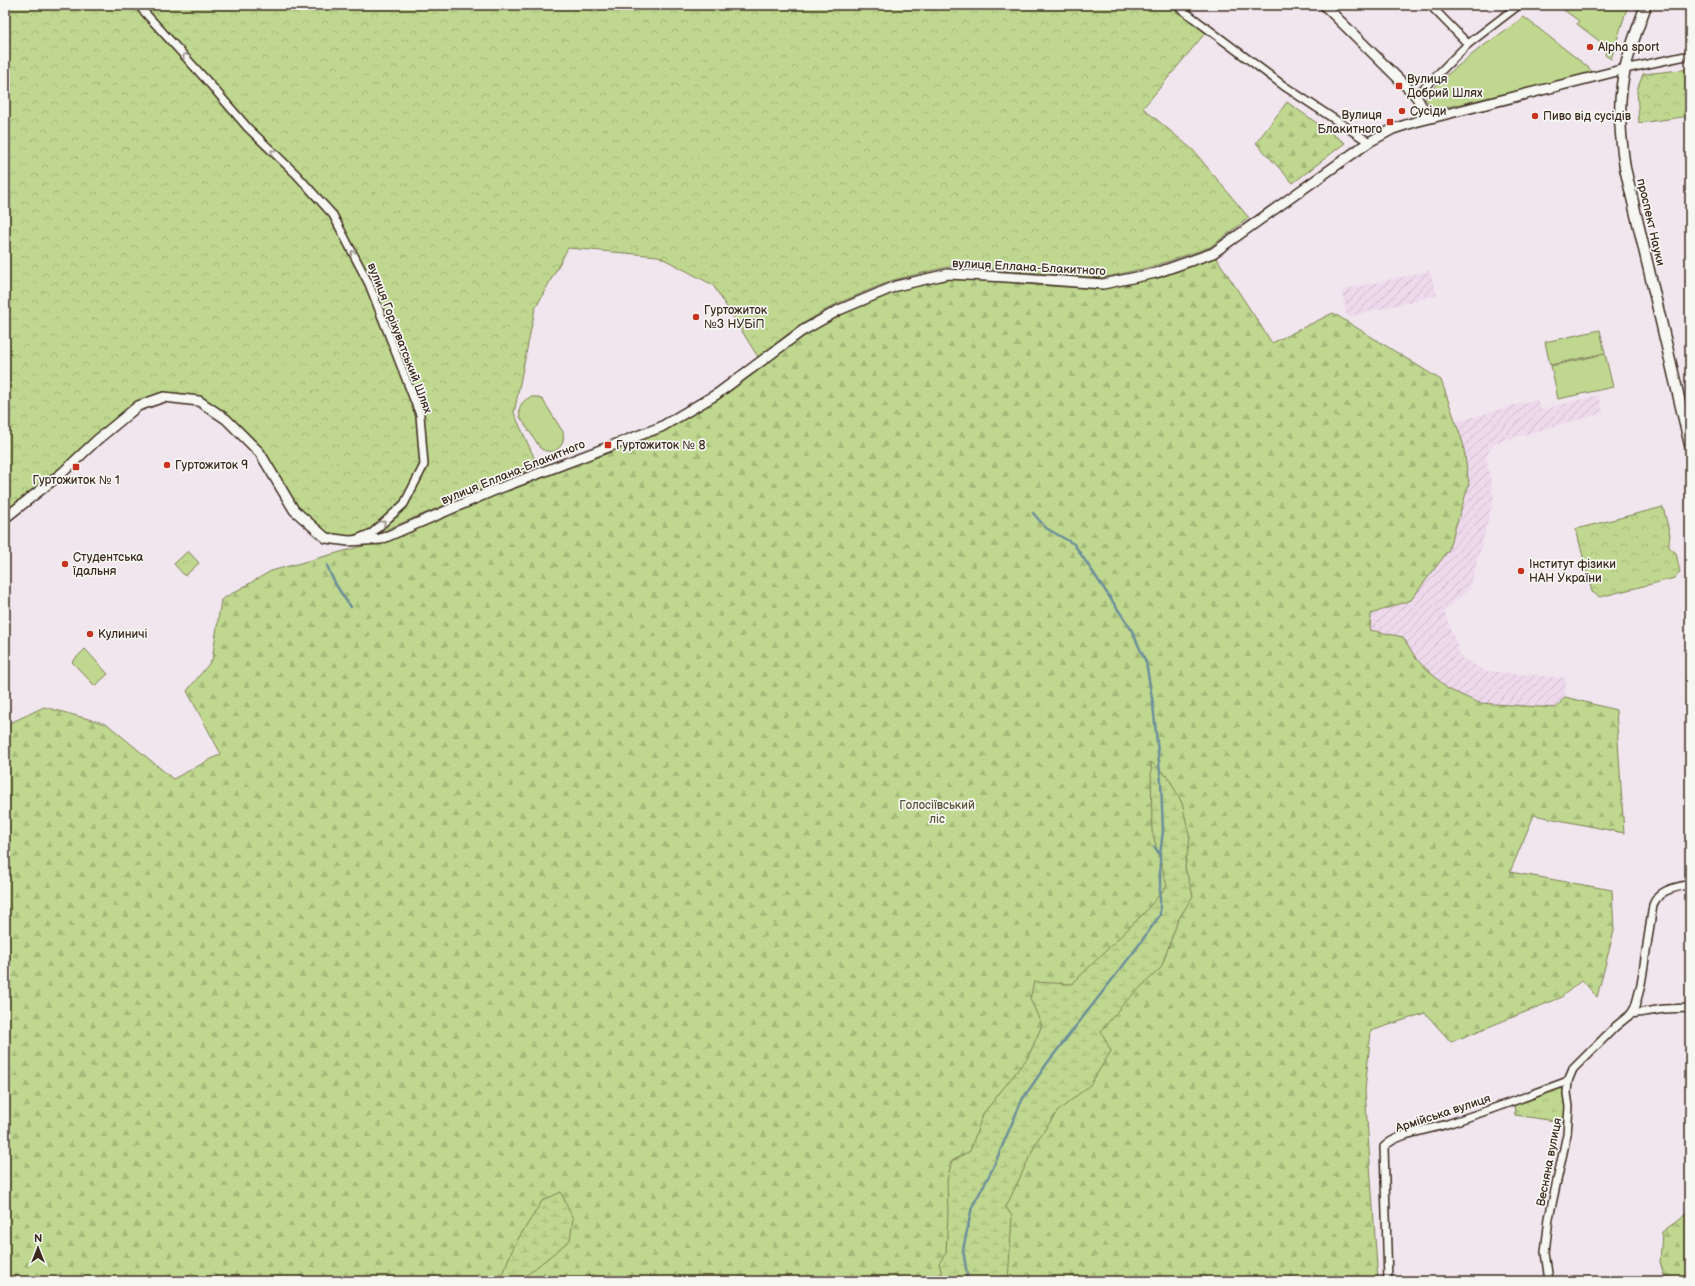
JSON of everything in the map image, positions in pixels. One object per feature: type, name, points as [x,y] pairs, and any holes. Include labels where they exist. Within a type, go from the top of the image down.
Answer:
[{"type":"main road","name":"проспект Науки","points":[[1646,5],[1625,69],[1622,88],[1620,123],[1625,168],[1690,445]]},
{"type":"street","name":"вулиця Горіхуватський Шлях","points":[[5,518],[62,473],[97,440],[138,406],[164,397],[199,401],[226,419],[260,453],[294,510],[326,538],[349,541],[372,533],[404,504],[424,465],[420,415],[369,284],[333,215],[296,174],[248,128],[138,5]]},
{"type":"street","points":[[1176,5],[1284,86],[1369,142]]},
{"type":"street","points":[[1324,5],[1416,96],[1428,118]]},
{"type":"street","points":[[1430,5],[1468,44]]},
{"type":"street","points":[[1416,96],[1468,44],[1519,5]]},
{"type":"street","points":[[1625,69],[1690,55]]},
{"type":"street","name":"вулиця Еллана-Блакитного","points":[[349,541],[381,540],[495,490],[661,427],[717,394],[802,331],[839,310],[896,286],[948,274],[1103,284],[1156,273],[1213,252],[1369,142],[1392,129],[1428,118],[1625,69]]},
{"type":"street","points":[[1568,1081],[1573,1069],[1616,1026],[1631,1014],[1635,1008],[1641,985],[1653,905],[1656,896],[1662,892],[1690,884]]},
{"type":"street","points":[[1631,1014],[1664,1009],[1690,1008]]},
{"type":"street","name":"Армійська вулиця","points":[[1388,1281],[1384,1147],[1389,1142],[1400,1137],[1446,1124],[1568,1081]]},
{"type":"street","name":"Весняна вулиця","points":[[1549,1281],[1545,1252],[1549,1218],[1567,1134],[1569,1107],[1567,1093],[1568,1081]]},
{"type":"shaded area","points":[[1430,271],[1437,295],[1347,317],[1342,290]]},
{"type":"shaded area","points":[[1598,395],[1603,413],[1494,443],[1486,456],[1494,498],[1470,588],[1444,612],[1461,657],[1485,671],[1566,678],[1565,697],[1556,708],[1479,703],[1448,689],[1417,660],[1403,637],[1370,630],[1371,614],[1411,600],[1463,443],[1456,422],[1537,399],[1541,410]]},
{"type":"green space","points":[[5,5],[1171,5],[1206,32],[1143,108],[1193,150],[1249,218],[1210,247],[1154,266],[1103,278],[952,266],[893,280],[836,304],[797,327],[758,357],[713,285],[658,256],[568,248],[535,309],[514,413],[538,466],[366,538],[327,535],[297,508],[263,451],[200,399],[135,403],[58,471],[5,513]]},
{"type":"green space","points":[[1557,5],[1628,5],[1611,59],[1605,55],[1607,47],[1577,24],[1579,21]]},
{"type":"green space","points":[[1524,17],[1589,68],[1593,73],[1434,110],[1425,99],[1443,78],[1479,49]]},
{"type":"green space","points":[[1690,69],[1690,116],[1639,123],[1637,90],[1643,74]]},
{"type":"green space","points":[[1287,102],[1345,143],[1293,183],[1256,143]]},
{"type":"green space","name":"Голосіївський ліс","points":[[1214,254],[1272,343],[1333,313],[1441,380],[1463,443],[1469,484],[1448,551],[1411,600],[1371,614],[1370,630],[1403,637],[1417,660],[1448,689],[1479,703],[1556,708],[1565,697],[1616,710],[1624,833],[1534,815],[1510,872],[1612,890],[1614,931],[1597,997],[1582,980],[1560,998],[1451,1042],[1425,1013],[1371,1031],[1365,1090],[1378,1281],[5,1281],[5,721],[8,724],[44,707],[107,724],[173,779],[221,754],[187,691],[212,660],[221,600],[271,571],[381,541],[542,475],[662,429],[803,333],[840,312],[898,289],[948,276],[1103,287]]},
{"type":"green space","points":[[1600,330],[1605,353],[1550,365],[1545,342]]},
{"type":"green space","points":[[1605,354],[1613,387],[1558,399],[1551,366]]},
{"type":"green space","points":[[531,397],[537,397],[543,400],[563,432],[563,442],[558,449],[554,451],[546,451],[541,449],[520,417],[519,410],[521,405],[525,400]]},
{"type":"green space","points":[[1663,507],[1670,535],[1669,547],[1676,553],[1680,572],[1675,578],[1600,597],[1592,592],[1576,529]]},
{"type":"green space","points":[[188,551],[199,563],[185,576],[174,564]]},
{"type":"green space","points":[[85,649],[108,674],[95,686],[72,662]]},
{"type":"green space","points":[[1151,762],[1168,777],[1182,803],[1190,839],[1185,867],[1193,896],[1178,920],[1161,968],[1125,1002],[1101,1031],[1111,1051],[1090,1085],[1058,1111],[1038,1139],[1006,1207],[1012,1216],[1008,1281],[944,1281],[939,1263],[946,1253],[948,1213],[947,1180],[952,1161],[970,1151],[983,1114],[1028,1057],[1042,1025],[1030,999],[1034,982],[1072,984],[1144,913],[1167,886],[1152,831]]},
{"type":"green space","points":[[1557,1085],[1567,1093],[1568,1123],[1515,1115],[1514,1101]]},
{"type":"green space","points":[[561,1192],[573,1219],[570,1240],[522,1279],[522,1281],[499,1281],[515,1244],[542,1201]]},
{"type":"green space","points":[[1690,1211],[1690,1281],[1666,1281],[1660,1262],[1662,1232]]},
{"type":"waterway","points":[[968,1281],[963,1250],[972,1207],[992,1170],[1022,1100],[1048,1062],[1136,949],[1160,915],[1160,855],[1163,831],[1161,782],[1153,704],[1146,662],[1131,629],[1074,544],[1046,528],[1033,513]]},
{"type":"waterway","points":[[327,565],[337,587],[351,607]]},
{"type":"waterway","points":[[1154,847],[1160,854]]},
{"type":"place","name":"Alpha sport","points":[[1590,47]]},
{"type":"place","name":"Вулиця Добрий Шлях","points":[[1399,86]]},
{"type":"place","name":"Сусіди","points":[[1402,111]]},
{"type":"place","name":"Пиво від сусідів","points":[[1535,116]]},
{"type":"place","name":"Вулиця Блакитного","points":[[1390,122]]},
{"type":"place","name":"Гуртожиток №3 НУБіП","points":[[696,317]]},
{"type":"place","name":"Гуртожиток № 8","points":[[608,445]]},
{"type":"place","name":"Гуртожиток 9","points":[[167,465]]},
{"type":"place","name":"Гуртожиток № 1","points":[[76,467]]},
{"type":"place","name":"Студентська їдальня","points":[[65,564]]},
{"type":"place","name":"Інститут фізики НАН України","points":[[1521,571]]},
{"type":"place","name":"Кулиничі","points":[[90,634]]}]
